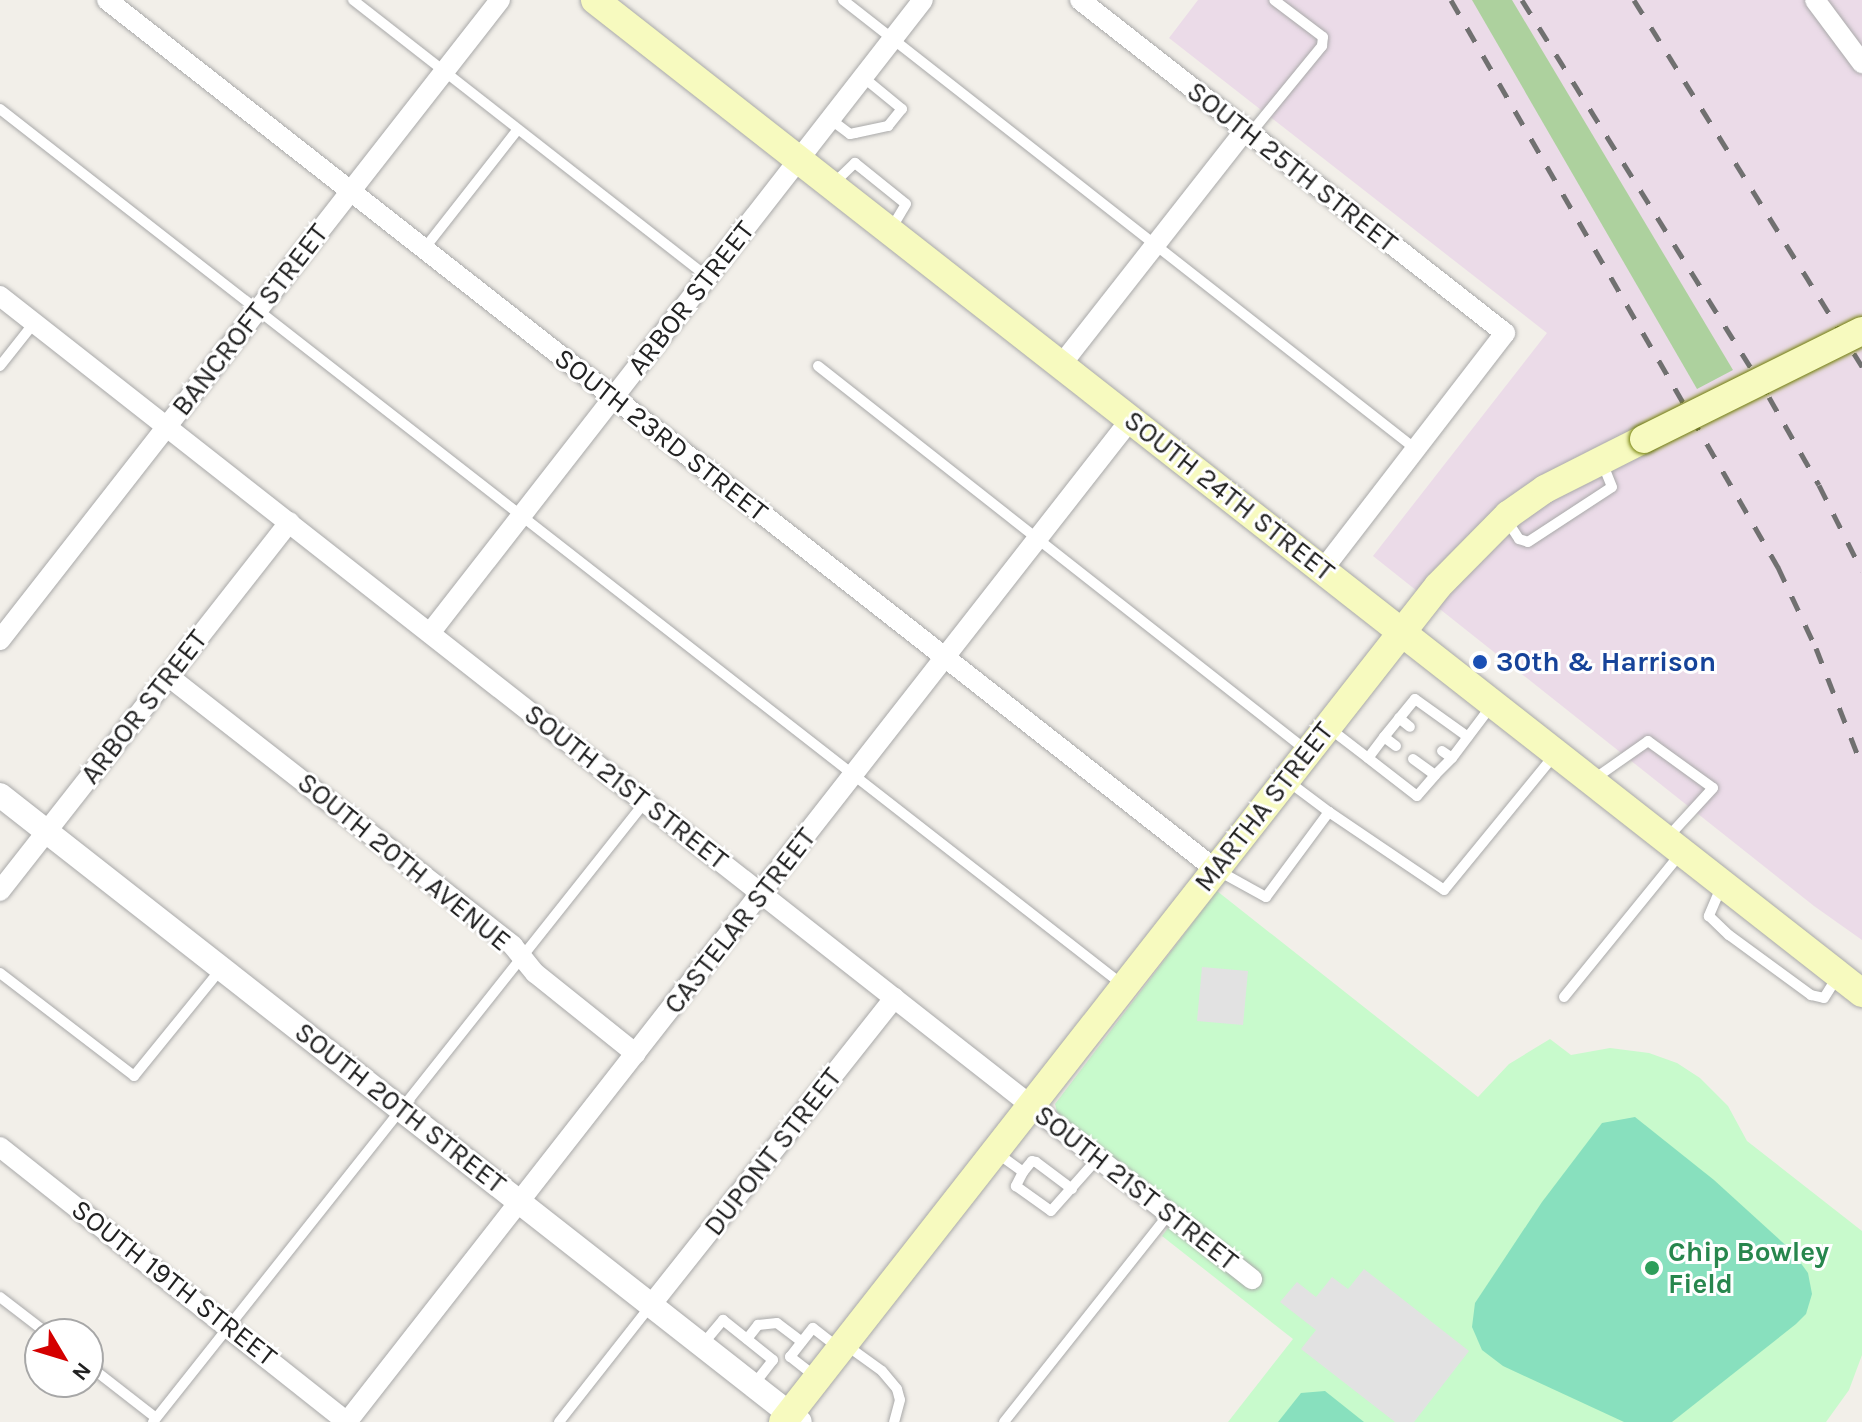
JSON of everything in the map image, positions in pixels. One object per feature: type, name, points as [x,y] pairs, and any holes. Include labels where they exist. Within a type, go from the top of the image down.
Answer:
[{"type":"main road","name":"SOUTH 24TH STREET","points":[[595,0],[1402,629],[1851,984]]},
{"type":"main road","name":"MARTHA STREET","points":[[791,1419],[818,1378],[1402,629],[1438,586],[1505,517],[1545,489],[1862,331]]},
{"type":"street","name":"SOUTH 23RD STREET","points":[[107,0],[1215,869]]},
{"type":"street","name":"BANCROFT STREET","points":[[0,640],[500,0]]},
{"type":"street","name":"ARBOR STREET","points":[[430,633],[923,0]]},
{"type":"street","name":"SOUTH 25TH STREET","points":[[1080,0],[1505,333],[1417,450]]},
{"type":"street","points":[[1815,0],[1862,63]]},
{"type":"street","points":[[1061,365],[1248,132]]},
{"type":"street","name":"SOUTH 21ST STREET","points":[[0,296],[1252,1279]]},
{"type":"street","name":"CASTELAR STREET","points":[[347,1422],[1131,419]]},
{"type":"street","points":[[1323,569],[1417,450]]},
{"type":"street","name":"ARBOR STREET","points":[[0,891],[289,522]]},
{"type":"street","name":"SOUTH 20TH AVENUE","points":[[168,676],[500,936],[535,973],[636,1054]]},
{"type":"street","name":"SOUTH 20TH STREET","points":[[0,795],[754,1384],[791,1419]]},
{"type":"street","name":"DUPONT STREET","points":[[651,1305],[894,998]]},
{"type":"street","name":"SOUTH 19TH STREET","points":[[0,1147],[347,1422]]},
{"type":"lane","points":[[353,0],[708,277]]},
{"type":"lane","points":[[843,0],[1417,450]]},
{"type":"lane","points":[[1248,132],[1322,46],[1323,37],[1274,0]]},
{"type":"lane","points":[[830,119],[850,134],[888,126],[902,109],[863,77]]},
{"type":"lane","points":[[0,109],[1124,986]]},
{"type":"lane","points":[[424,249],[518,129]]},
{"type":"lane","points":[[0,366],[34,323]]},
{"type":"lane","points":[[818,366],[1307,751]]},
{"type":"lane","points":[[1368,758],[1415,699],[1468,737]]},
{"type":"lane","points":[[1328,726],[1417,796],[1435,775],[1447,754],[1468,737],[1495,702]]},
{"type":"lane","points":[[1399,718],[1410,727]]},
{"type":"lane","points":[[1384,737],[1396,746]]},
{"type":"lane","points":[[1564,997],[1713,788],[1648,741],[1592,780]]},
{"type":"lane","points":[[1285,779],[1444,890],[1557,752]]},
{"type":"lane","points":[[1413,759],[1435,775]]},
{"type":"lane","points":[[104,1378],[154,1420],[645,802]]},
{"type":"lane","points":[[1215,869],[1266,897],[1329,812]]},
{"type":"lane","points":[[0,973],[134,1076],[222,968]]},
{"type":"lane","points":[[995,1152],[1023,1172]]},
{"type":"lane","points":[[1072,1189],[1032,1161],[1016,1186],[1048,1210],[1056,1209],[1098,1158]]},
{"type":"lane","points":[[1004,1422],[1169,1214]]},
{"type":"lane","points":[[0,1297],[27,1318]]},
{"type":"lane","points":[[559,1422],[651,1305]]},
{"type":"lane","points":[[702,1345],[723,1320],[773,1360]]},
{"type":"lane","points":[[747,1339],[758,1325],[777,1323],[802,1342]]},
{"type":"lane","points":[[754,1384],[773,1360],[790,1357],[813,1328],[882,1371],[897,1389],[900,1400],[894,1422]]},
{"type":"lane","points":[[790,1357],[818,1378]]},
{"type":"shaded area","points":[[1198,0],[1862,0],[1862,940],[1814,906],[1373,556],[1547,333],[1169,38]]},
{"type":"shaded area","points":[[1202,967],[1248,971],[1243,1025],[1197,1021]]},
{"type":"shaded area","points":[[1364,1269],[1469,1351],[1414,1422],[1395,1422],[1301,1349],[1316,1330],[1280,1302],[1297,1282],[1316,1297],[1332,1277],[1348,1289]]},
{"type":"green space","points":[[1472,0],[1512,0],[1733,370],[1697,389]]},
{"type":"green space","points":[[1217,891],[1478,1097],[1509,1064],[1550,1039],[1571,1055],[1610,1048],[1649,1053],[1677,1063],[1700,1078],[1728,1106],[1747,1141],[1862,1231],[1862,1355],[1849,1390],[1826,1422],[1228,1422],[1293,1339],[1162,1236],[1180,1212],[1057,1112],[1055,1104]]},
{"type":"green space","name":"Chip Bowley Field","points":[[1635,1117],[1714,1180],[1792,1251],[1808,1273],[1812,1294],[1806,1314],[1796,1324],[1672,1422],[1624,1422],[1503,1366],[1482,1350],[1472,1327],[1475,1303],[1542,1202],[1602,1123]]},
{"type":"green space","points":[[1325,1391],[1364,1422],[1278,1422],[1301,1393]]},
{"type":"railway","points":[[1451,0],[1778,567],[1816,648],[1862,766]]},
{"type":"railway","points":[[1522,0],[1769,397],[1819,485],[1862,571]]},
{"type":"railway","points":[[1634,0],[1862,367]]},
{"type":"place","name":"30th & Harrison","points":[[1480,662]]},
{"type":"place","name":"Chip Bowley Field","points":[[1652,1268]]}]
